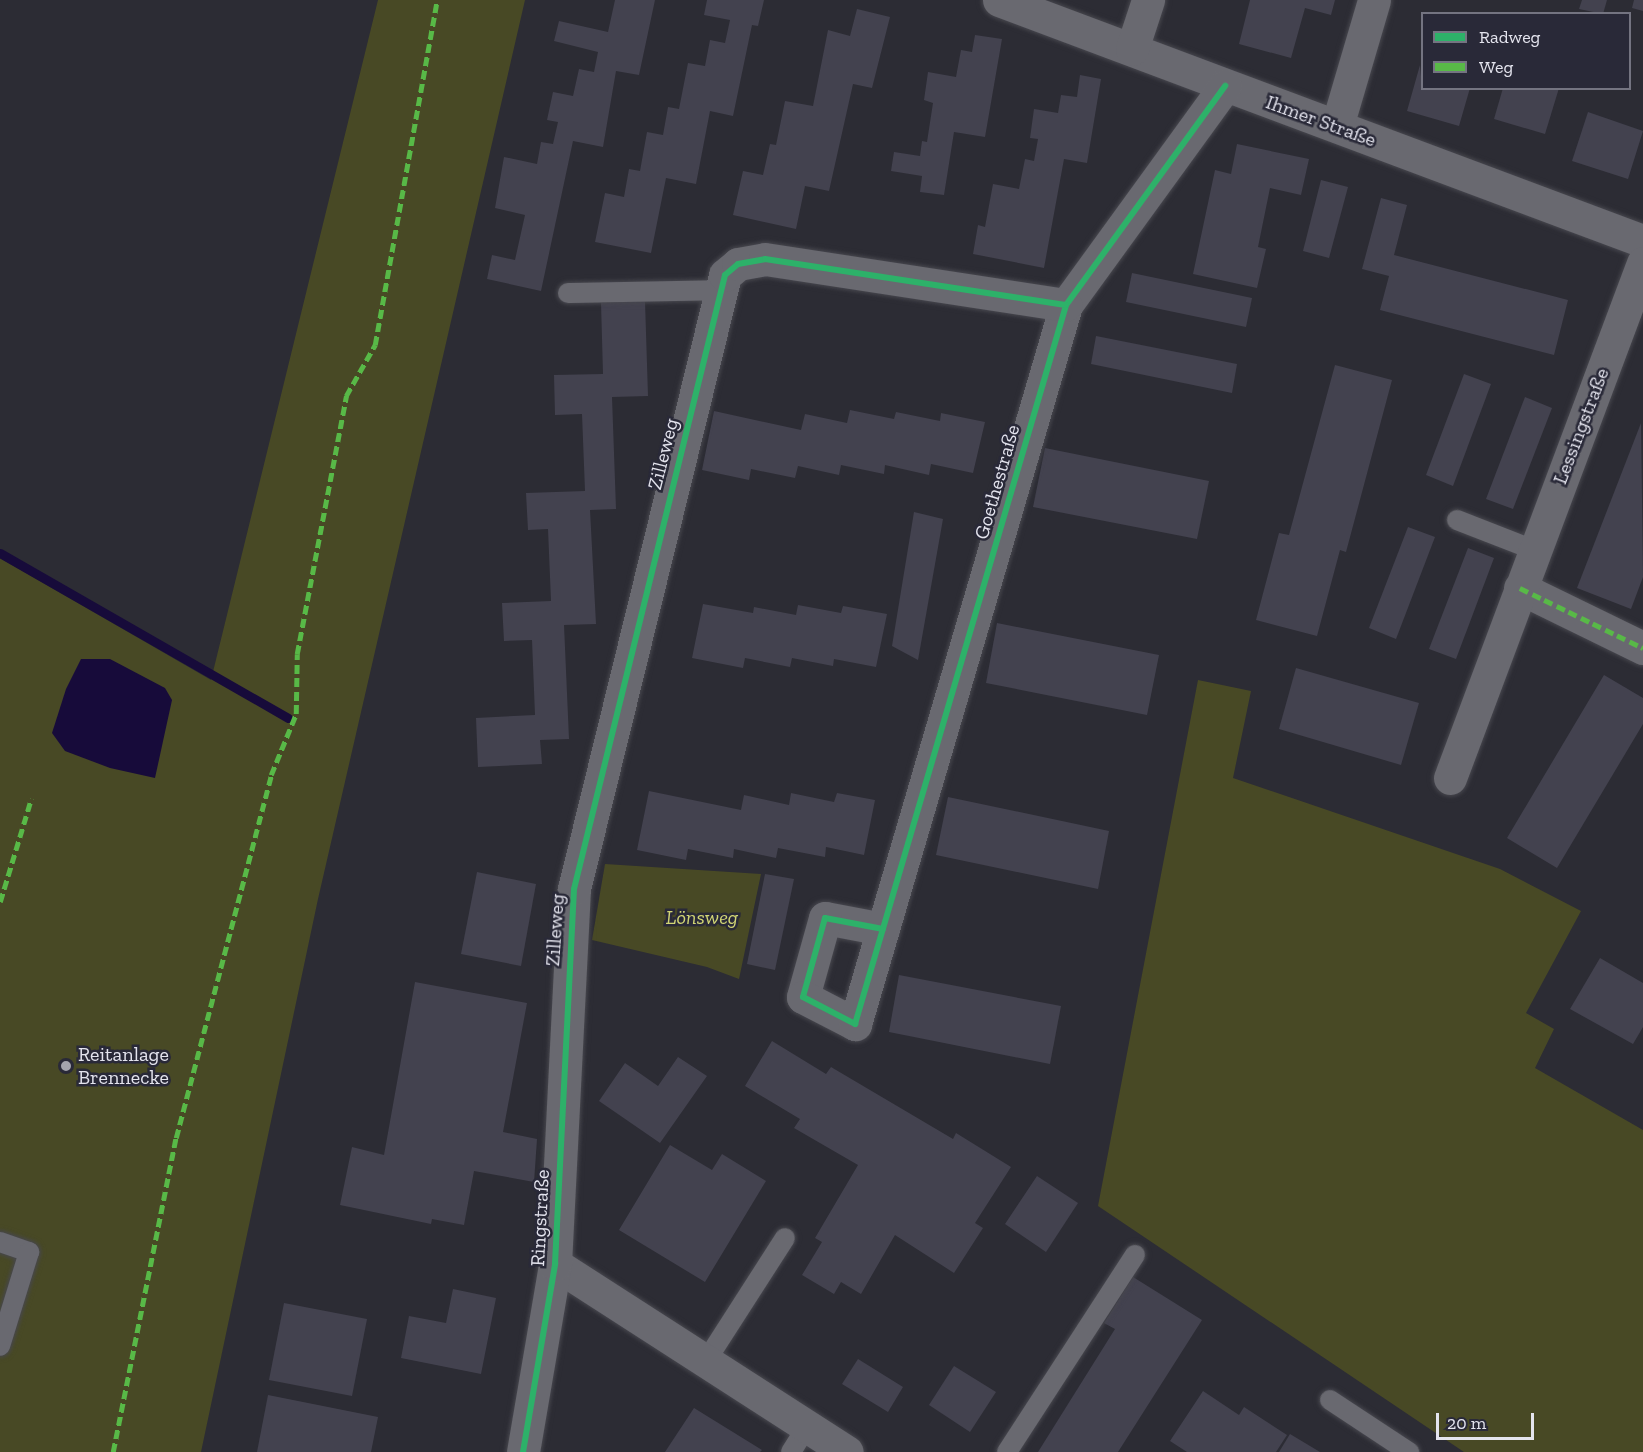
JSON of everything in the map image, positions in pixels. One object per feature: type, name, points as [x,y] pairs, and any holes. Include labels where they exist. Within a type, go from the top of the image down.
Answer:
[{"type":"street","name":"Ihmer Straße","points":[[999,0],[1643,241]]},
{"type":"street","points":[[1132,49],[1148,0]]},
{"type":"street","points":[[1338,126],[1374,0]]},
{"type":"street","name":"Goethestraße","points":[[883,929],[1066,305],[1225,86]]},
{"type":"street","name":"Zilleweg","points":[[568,983],[574,889],[719,290],[725,275],[738,264],[765,259],[1066,305]]},
{"type":"street","name":"Lessingstraße","points":[[1450,778],[1643,263]]},
{"type":"street","points":[[1520,588],[1643,648]]},
{"type":"street","name":"Ringstraße","points":[[523,1452],[555,1264],[568,983]]},
{"type":"street","name":"Ringstraße","points":[[555,1264],[706,1361],[799,1439],[848,1452]]},
{"type":"lane","points":[[568,293],[719,290]]},
{"type":"lane","points":[[1457,520],[1534,550]]},
{"type":"lane","points":[[706,1361],[784,1238]]},
{"type":"lane","points":[[0,1242],[29,1252],[0,1346]]},
{"type":"lane","points":[[1006,1452],[1135,1255]]},
{"type":"lane","points":[[1330,1400],[1408,1452]]},
{"type":"green space","points":[[378,0],[525,0],[318,899],[201,1452],[0,1452],[0,558],[211,680]]},
{"type":"green space","points":[[1198,680],[1251,691],[1233,778],[1500,869],[1581,911],[1526,1013],[1554,1029],[1535,1068],[1643,1130],[1643,1452],[1464,1452],[1098,1206]]},
{"type":"green space","name":"Lönsweg","points":[[605,864],[761,874],[739,979],[707,967],[592,940]]},
{"type":"shaded area","points":[[81,659],[110,659],[165,688],[172,700],[155,778],[110,768],[65,751],[52,733],[66,689]]},
{"type":"building","points":[[615,0],[655,0],[639,75],[616,71],[603,147],[573,141],[541,291],[487,279],[492,255],[515,260],[525,215],[495,208],[504,157],[537,164],[541,142],[553,144],[558,122],[547,120],[553,92],[573,96],[579,69],[594,72],[598,52],[554,41],[559,21],[608,32]]},
{"type":"building","points":[[707,0],[764,0],[758,26],[752,25],[733,116],[710,111],[696,184],[666,178],[651,253],[595,242],[605,193],[624,197],[629,169],[640,171],[647,132],[663,135],[668,107],[679,109],[688,63],[705,66],[710,40],[725,43],[730,20],[704,15]]},
{"type":"building","points":[[1250,0],[1335,0],[1331,15],[1305,8],[1291,58],[1239,44]]},
{"type":"building","points":[[1582,0],[1607,0],[1604,12],[1579,9]]},
{"type":"building","points":[[1634,0],[1643,0],[1643,11],[1632,8]]},
{"type":"building","points":[[857,9],[890,17],[872,88],[853,84],[829,191],[805,186],[796,229],[733,215],[743,171],[763,175],[770,144],[776,145],[785,101],[813,106],[828,30],[850,36]]},
{"type":"building","points":[[975,35],[1002,39],[985,137],[954,132],[944,195],[920,192],[922,176],[891,171],[894,152],[920,156],[922,141],[927,142],[933,103],[924,100],[928,72],[956,77],[961,50],[972,52]]},
{"type":"building","points":[[1420,65],[1421,90],[1469,90],[1459,126],[1407,111]]},
{"type":"building","points":[[1080,75],[1101,79],[1087,163],[1064,159],[1044,268],[973,254],[978,225],[985,227],[993,184],[1019,189],[1025,159],[1034,161],[1038,139],[1030,138],[1034,109],[1058,113],[1061,95],[1077,97]]},
{"type":"building","points":[[1502,90],[1558,90],[1545,134],[1494,119]]},
{"type":"building","points":[[1588,112],[1643,131],[1628,179],[1572,161]]},
{"type":"building","points":[[1237,144],[1309,159],[1301,195],[1270,188],[1258,247],[1266,249],[1257,288],[1193,274],[1215,170],[1231,174]]},
{"type":"building","points":[[1321,180],[1348,187],[1329,258],[1303,251]]},
{"type":"building","points":[[1381,198],[1407,205],[1394,255],[1568,300],[1554,355],[1380,310],[1389,276],[1362,269]]},
{"type":"building","points":[[1132,273],[1252,298],[1246,327],[1126,302]]},
{"type":"building","points":[[645,301],[648,396],[612,397],[616,509],[590,510],[596,624],[564,625],[569,739],[540,740],[542,764],[478,767],[476,718],[535,715],[532,640],[504,641],[502,603],[551,601],[548,529],[528,530],[526,493],[585,491],[582,414],[555,415],[554,375],[603,374],[601,303]]},
{"type":"building","points":[[1096,336],[1237,364],[1232,393],[1091,364]]},
{"type":"building","points":[[1335,365],[1392,380],[1346,552],[1340,550],[1317,636],[1256,620],[1279,533],[1289,535]]},
{"type":"building","points":[[1464,374],[1491,384],[1453,486],[1426,475]]},
{"type":"building","points":[[1525,397],[1552,408],[1513,509],[1486,499]]},
{"type":"building","points":[[850,410],[894,419],[896,412],[940,421],[941,413],[985,422],[973,473],[931,464],[929,475],[885,465],[884,474],[841,465],[839,475],[798,466],[795,478],[751,469],[749,480],[702,470],[714,411],[801,430],[805,414],[847,423]]},
{"type":"building","points":[[1641,423],[1643,577],[1631,609],[1577,588]]},
{"type":"building","points":[[1045,448],[1209,481],[1197,539],[1033,507]]},
{"type":"building","points":[[914,512],[943,519],[918,660],[892,646]]},
{"type":"building","points":[[1408,527],[1435,537],[1396,639],[1369,628]]},
{"type":"building","points":[[1468,548],[1494,558],[1456,659],[1429,649]]},
{"type":"building","points":[[703,604],[753,613],[754,607],[796,615],[798,605],[841,613],[843,606],[887,614],[876,667],[834,659],[833,666],[792,658],[790,667],[745,658],[743,668],[692,658]]},
{"type":"building","points":[[997,623],[1159,655],[1147,715],[986,683]]},
{"type":"building","points":[[1296,668],[1419,703],[1401,765],[1279,729]]},
{"type":"building","points":[[1604,675],[1643,698],[1643,724],[1557,868],[1507,838]]},
{"type":"building","points":[[649,791],[741,810],[744,795],[789,805],[791,793],[834,802],[837,793],[875,800],[864,855],[826,847],[825,857],[778,848],[776,858],[734,849],[733,858],[688,849],[686,860],[637,850]]},
{"type":"building","points":[[948,797],[1109,831],[1098,889],[936,855]]},
{"type":"building","points":[[477,872],[536,884],[521,966],[461,954]]},
{"type":"building","points":[[765,874],[794,879],[775,970],[747,964]]},
{"type":"building","points":[[1600,958],[1643,983],[1643,1027],[1633,1044],[1570,1009]]},
{"type":"building","points":[[899,975],[1061,1006],[1050,1064],[889,1032]]},
{"type":"building","points":[[415,982],[527,1003],[503,1132],[537,1139],[534,1182],[474,1171],[464,1225],[432,1219],[431,1224],[340,1205],[352,1147],[384,1155]]},
{"type":"building","points":[[772,1041],[826,1074],[831,1067],[953,1139],[956,1133],[1011,1167],[975,1223],[983,1228],[954,1273],[895,1235],[861,1294],[841,1282],[834,1294],[802,1275],[822,1242],[815,1238],[858,1165],[794,1128],[800,1119],[745,1086]]},
{"type":"building","points":[[678,1057],[707,1076],[660,1143],[599,1101],[625,1063],[658,1086]]},
{"type":"building","points":[[670,1145],[712,1170],[722,1154],[766,1181],[705,1282],[619,1230]]},
{"type":"building","points":[[1037,1176],[1078,1203],[1046,1252],[1005,1224]]},
{"type":"building","points":[[1133,1277],[1202,1320],[1118,1452],[1038,1452],[1115,1329],[1104,1323]]},
{"type":"building","points":[[453,1289],[496,1298],[481,1374],[401,1358],[409,1316],[446,1323]]},
{"type":"building","points":[[284,1303],[367,1319],[352,1396],[269,1380]]},
{"type":"building","points":[[858,1359],[903,1387],[888,1412],[842,1384]]},
{"type":"building","points":[[954,1366],[996,1392],[970,1432],[929,1405]]},
{"type":"building","points":[[1203,1391],[1239,1415],[1244,1407],[1287,1435],[1276,1452],[1187,1452],[1170,1441]]},
{"type":"building","points":[[268,1395],[378,1417],[371,1452],[257,1452]]},
{"type":"building","points":[[694,1408],[762,1450],[760,1452],[665,1452]]},
{"type":"building","points":[[1290,1434],[1320,1452],[1279,1452]]},
{"type":"waterway","points":[[0,553],[288,718]]},
{"type":"marked path","points":[[113,1452],[176,1138],[271,775],[296,714],[297,654],[346,396],[375,345],[437,0]]},
{"type":"marked path","points":[[1520,588],[1643,648]]},
{"type":"marked path","points":[[0,902],[31,799]]},
{"type":"cycle path","points":[[883,929],[825,918],[803,997],[855,1024],[1066,305],[1225,86]]},
{"type":"cycle path","points":[[523,1452],[555,1264],[574,889],[725,275],[738,264],[765,259],[1066,305]]},
{"type":"place","name":"Reitanlage Brennecke","points":[[66,1066]]}]
